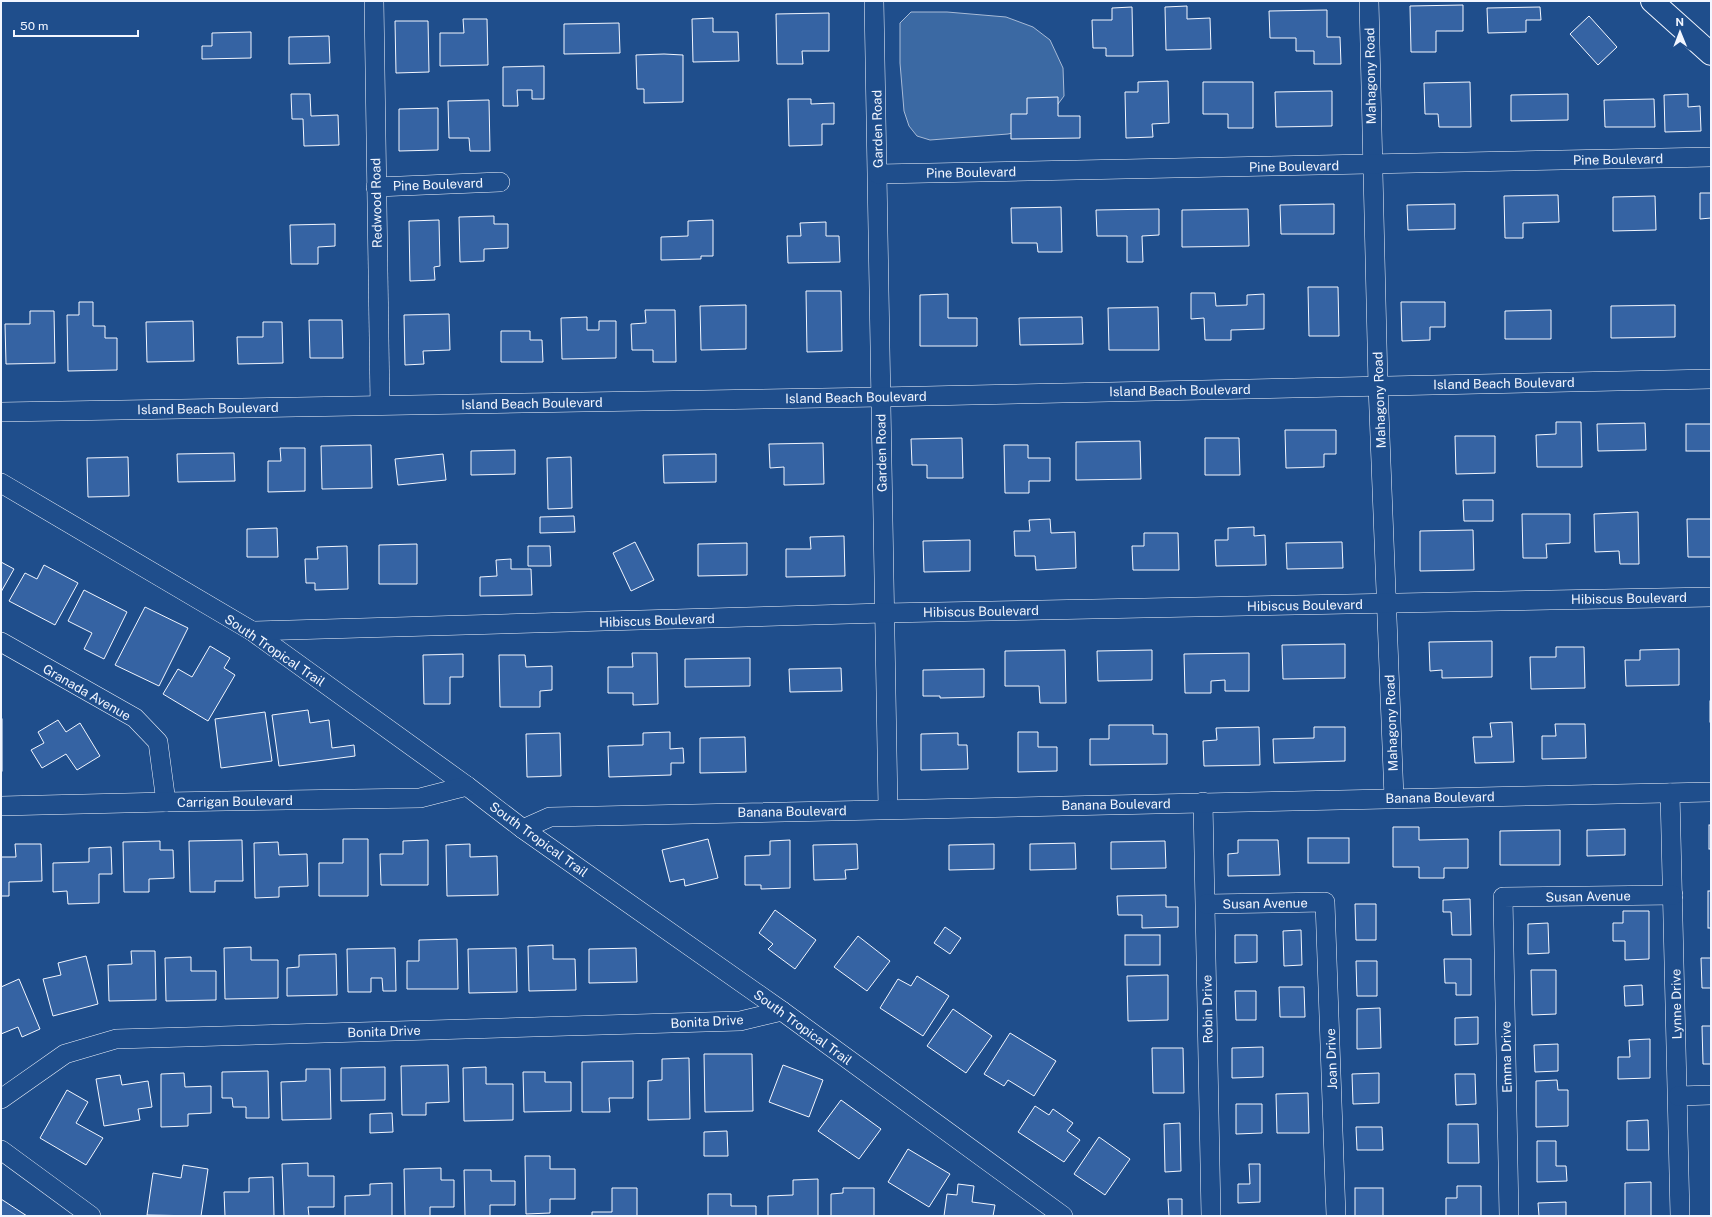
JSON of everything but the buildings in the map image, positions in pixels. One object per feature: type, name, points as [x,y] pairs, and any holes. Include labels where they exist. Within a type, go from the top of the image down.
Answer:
[{"type":"main road","points":[[1652,1],[1711,54]]},
{"type":"street","name":"Redwood Road","points":[[374,1],[380,405]]},
{"type":"street","name":"Garden Road","points":[[874,1],[888,808]]},
{"type":"street","name":"Mahagony Road","points":[[1369,1],[1378,385],[1394,798]]},
{"type":"street","name":"Pine Boulevard","points":[[878,174],[1711,157]]},
{"type":"street","name":"Pine Boulevard","points":[[376,187],[500,182]]},
{"type":"street","name":"Island Beach Boulevard","points":[[1,412],[880,397],[1378,385],[1711,379]]},
{"type":"street","name":"South Tropical Trail","points":[[1,483],[252,631],[467,786],[523,829],[782,1011],[1063,1216]]},
{"type":"street","name":"Hibiscus Boulevard","points":[[252,631],[884,613],[1711,597]]},
{"type":"street","name":"Granada Avenue","points":[[1,642],[135,718],[158,742],[166,802]]},
{"type":"street","name":"Carrigan Boulevard","points":[[1,806],[420,798],[467,786]]},
{"type":"street","name":"Banana Boulevard","points":[[523,829],[550,817],[888,808],[1711,792]]},
{"type":"street","name":"Lynne Drive","points":[[1670,793],[1680,1216]]},
{"type":"street","name":"Robin Drive","points":[[1203,802],[1211,1216]]},
{"type":"street","name":"Susan Avenue","points":[[1503,897],[1673,895]]},
{"type":"street","name":"Emma Drive","points":[[1503,897],[1509,1216]]},
{"type":"street","name":"Susan Avenue","points":[[1206,904],[1325,902]]},
{"type":"street","name":"Joan Drive","points":[[1325,902],[1336,1216]]},
{"type":"street","name":"Bonita Drive","points":[[1,1099],[65,1054],[116,1038],[740,1021],[782,1011]]},
{"type":"street","points":[[1678,1096],[1711,1095]]},
{"type":"street","points":[[1,1150],[91,1216]]},
{"type":"water","points":[[911,12],[947,12],[1006,17],[1033,27],[1050,40],[1063,68],[1064,96],[1041,127],[1008,134],[930,140],[917,136],[909,126],[904,111],[900,63],[900,23]]}]
